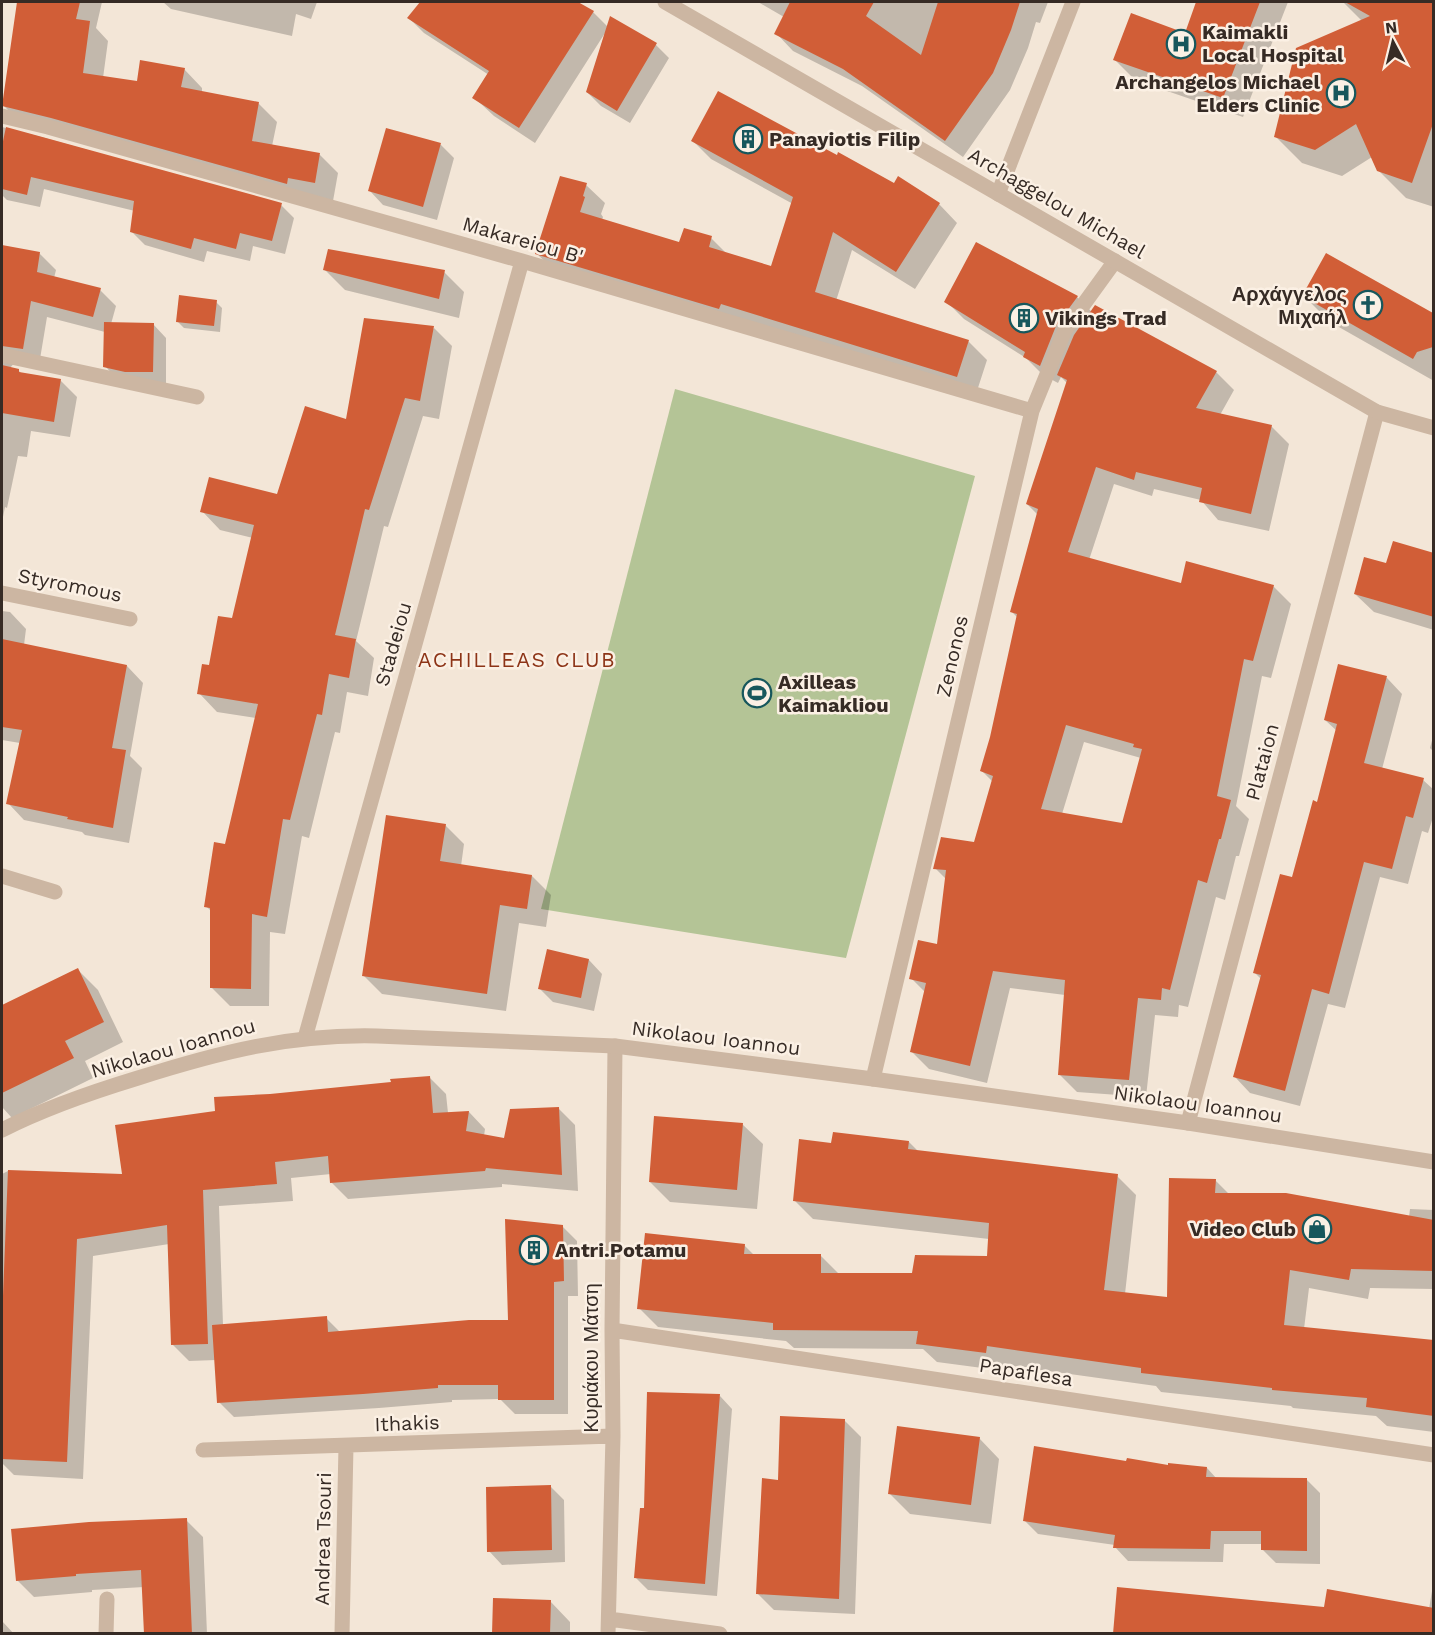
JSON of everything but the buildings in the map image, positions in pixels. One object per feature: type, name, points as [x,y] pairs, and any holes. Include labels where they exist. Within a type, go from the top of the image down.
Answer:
[{"type":"street","name":"Archaggelou Michael","points":[[665,2],[1377,412],[1434,428]]},
{"type":"street","points":[[998,194],[1073,2]]},
{"type":"street","name":"Makareiou B'","points":[[2,116],[522,261],[1032,411]]},
{"type":"street","name":"Stadeiou","points":[[305,1038],[522,261]]},
{"type":"street","name":"Zenonos","points":[[873,1079],[1032,411],[1065,330],[1115,261]]},
{"type":"street","points":[[2,355],[197,397]]},
{"type":"street","name":"Plataion","points":[[1188,1124],[1377,412]]},
{"type":"street","name":"Styromous","points":[[2,593],[130,619]]},
{"type":"street","points":[[2,876],[55,892]]},
{"type":"street","name":"Nikolaou Ioannou","points":[[2,1130],[99,1090],[190,1061],[237,1049],[340,1035],[615,1046],[873,1079],[1434,1162]]},
{"type":"street","name":"Κυριάκου Μάτση","points":[[608,1626],[613,1437],[615,1046]]},
{"type":"street","name":"Papaflesa","points":[[612,1330],[1434,1455]]},
{"type":"street","name":"Ithakis","points":[[203,1450],[613,1437]]},
{"type":"street","name":"Andrea Tsouri","points":[[342,1634],[345,1446]]},
{"type":"street","points":[[106,1634],[107,1599]]},
{"type":"street","points":[[608,1626],[720,1634]]},
{"type":"green space","name":"Axilleas Kaimakliou","points":[[675,389],[975,476],[846,958],[541,909]]},
{"type":"place","name":"Kaimakli Local Hospital","points":[[1181,44]]},
{"type":"place","name":"Archangelos Michael Elders Clinic","points":[[1341,93]]},
{"type":"place","name":"Panayiotis Filip","points":[[748,139]]},
{"type":"place","name":"Αρχάγγελος Μιχαήλ","points":[[1368,305]]},
{"type":"place","name":"Vikings Trad","points":[[1024,318]]},
{"type":"place","name":"Axilleas Kaimakliou","points":[[757,693]]},
{"type":"place","name":"Video Club","points":[[1317,1229]]},
{"type":"place","name":"Antri.Potamu","points":[[534,1250]]},
{"type":"district","name":"ACHILLEAS CLUB","points":[[517,660]]}]
